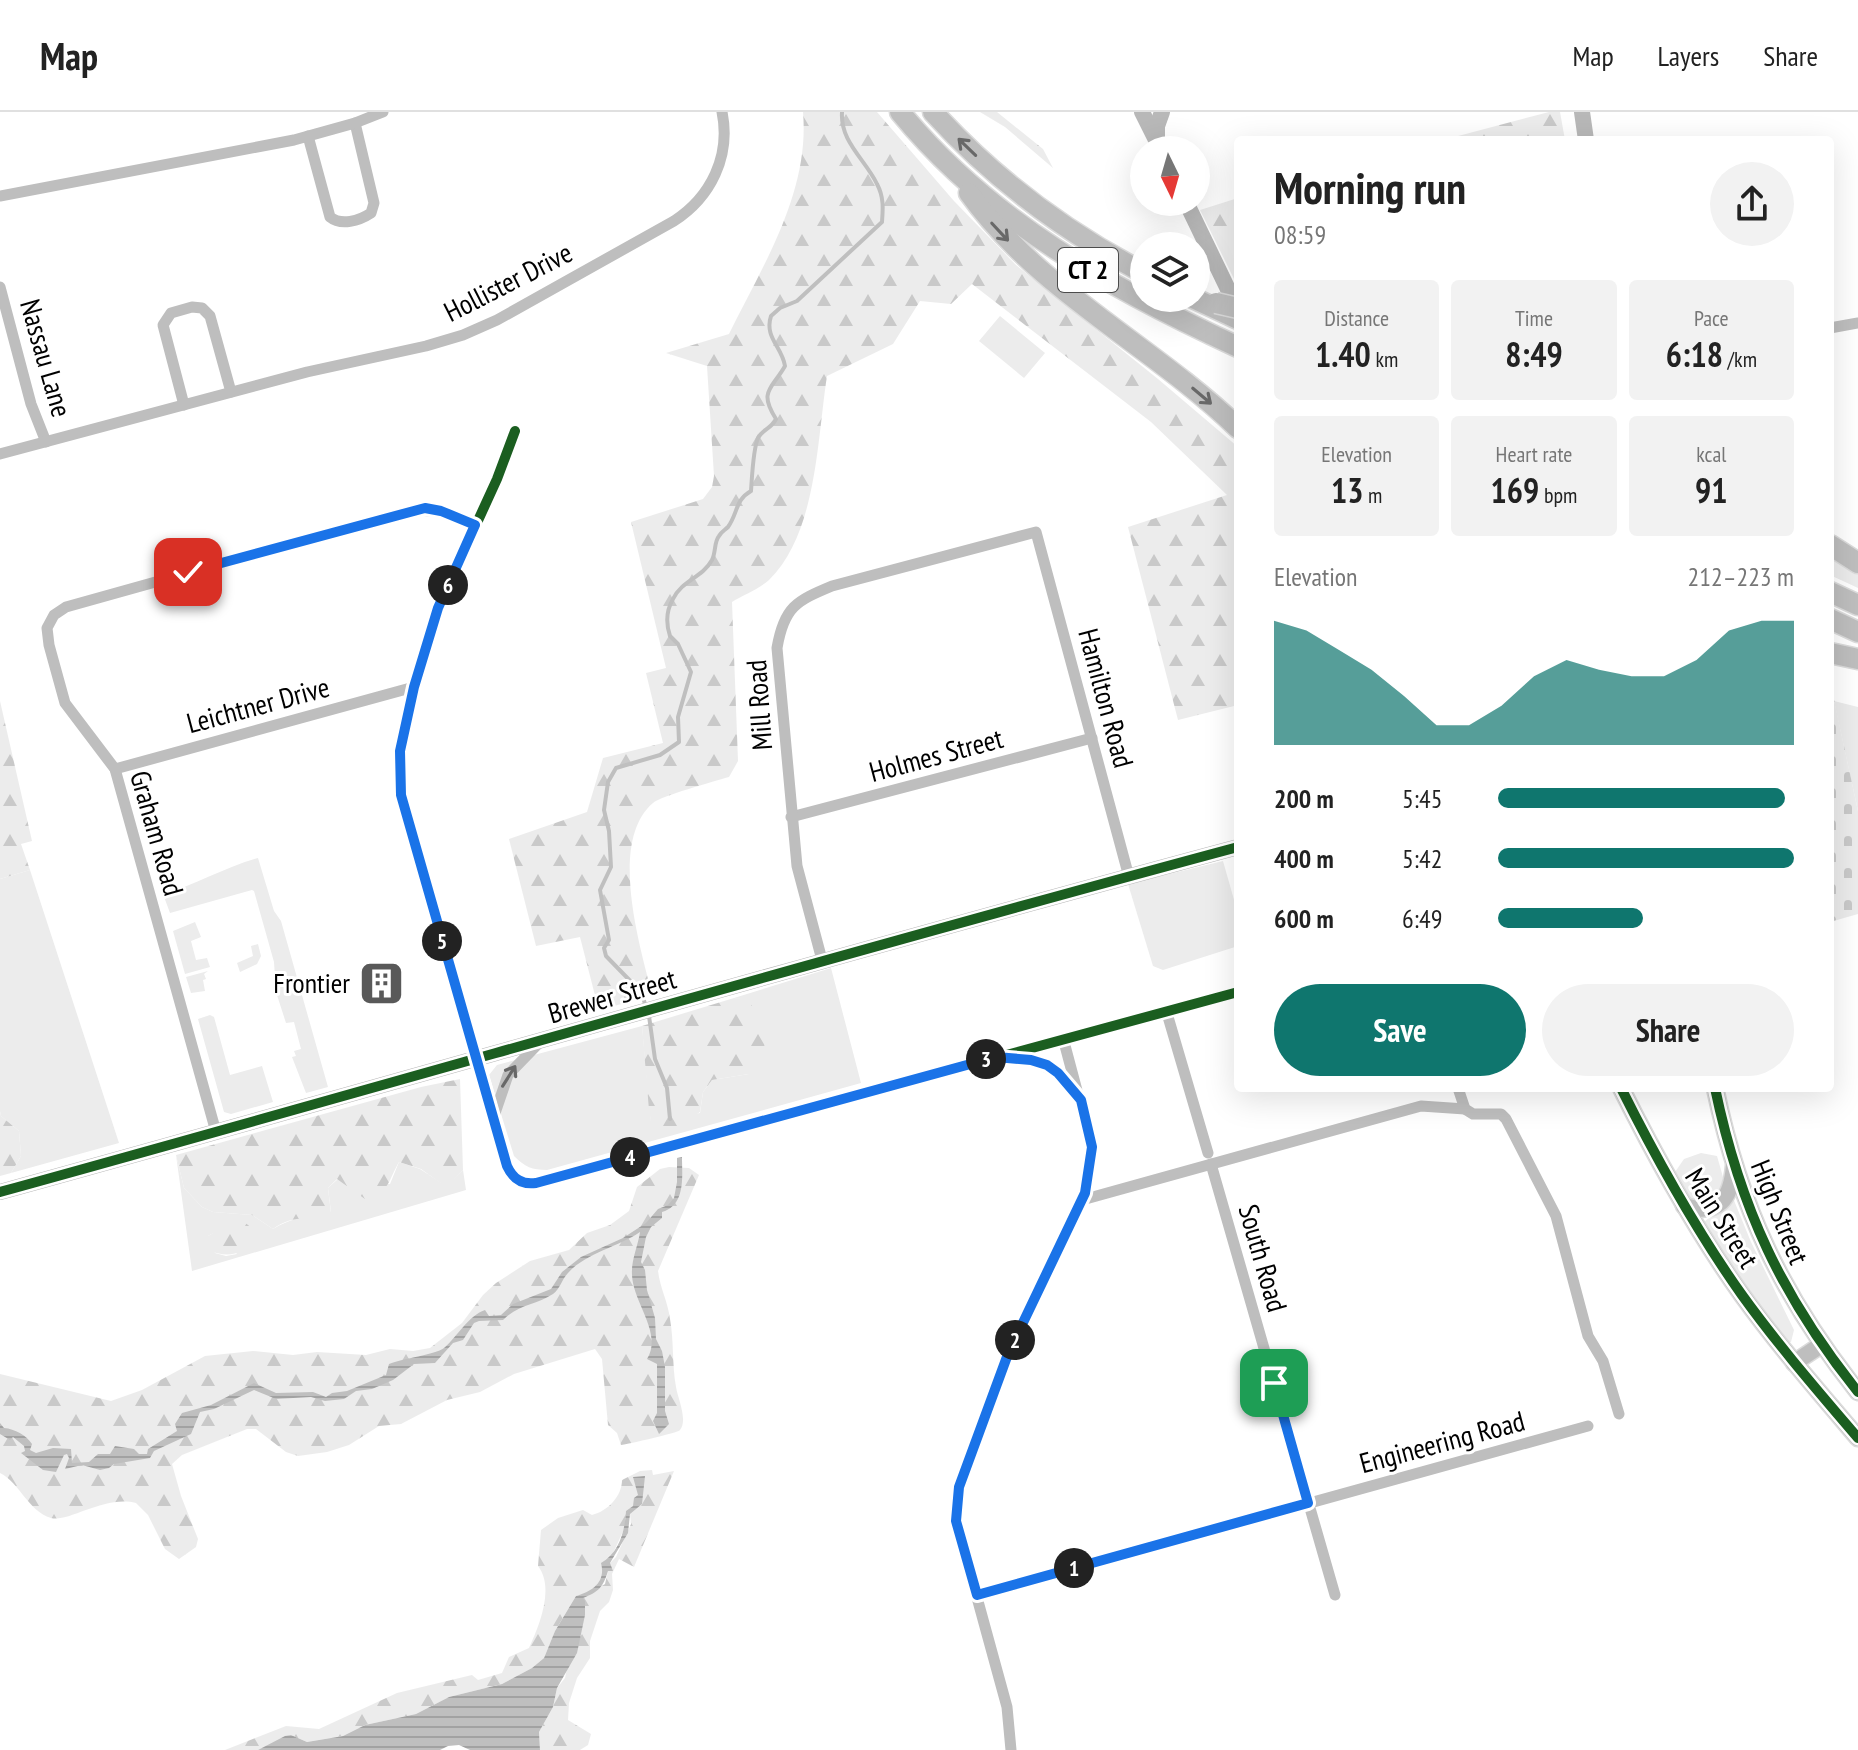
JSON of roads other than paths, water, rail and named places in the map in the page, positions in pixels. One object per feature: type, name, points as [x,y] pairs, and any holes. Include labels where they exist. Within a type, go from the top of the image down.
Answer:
[{"type":"highway","name":"CT 2","points":[[900,112],[955,169],[1018,222],[1080,265],[1148,304],[1234,345]]},
{"type":"highway","name":"CT 2","points":[[933,112],[980,159],[1038,208],[1130,265]]},
{"type":"highway","points":[[955,169],[985,215],[1035,266],[1195,390],[1234,424]]},
{"type":"highway","points":[[1834,548],[1858,563]]},
{"type":"highway","points":[[1834,594],[1858,605]]},
{"type":"highway","points":[[1834,621],[1858,632]]},
{"type":"highway","points":[[1834,654],[1858,659]]},
{"type":"main road","points":[[1142,112],[1154,136]]},
{"type":"main road","points":[[1157,136],[1162,112]]},
{"type":"main road","points":[[1582,112],[1585,136]]},
{"type":"main road","points":[[1191,216],[1220,307]]},
{"type":"main road","name":"Brewer Street","points":[[0,1192],[822,960],[1234,848]]},
{"type":"main road","name":"Main Street","points":[[1623,1092],[1684,1206],[1743,1296],[1794,1363],[1858,1438]]},
{"type":"main road","name":"High Street","points":[[1716,1092],[1734,1163],[1755,1222],[1773,1264],[1821,1345]]},
{"type":"main road","points":[[1684,1206],[1707,1209],[1722,1202],[1730,1190],[1734,1163]]},
{"type":"main road","points":[[1794,1363],[1821,1345],[1858,1392]]},
{"type":"street","points":[[0,196],[308,136],[383,112]]},
{"type":"street","name":"Hollister Drive","points":[[0,454],[231,392],[436,343],[478,329],[674,221],[701,198],[718,170],[724,142],[722,112]]},
{"type":"street","points":[[308,136],[330,217],[343,223],[362,218],[371,213],[374,203],[355,123]]},
{"type":"street","name":"Nassau Lane","points":[[0,287],[31,404],[46,442]]},
{"type":"street","points":[[184,405],[163,325],[171,313],[192,307],[202,308],[210,316],[231,392]]},
{"type":"street","points":[[1834,327],[1858,323]]},
{"type":"street","points":[[515,431],[497,479],[438,608],[414,687],[400,751],[401,795],[493,1119],[510,1173],[515,1179],[528,1184],[1234,993]]},
{"type":"street","name":"Graham Road","points":[[216,1132],[115,769],[65,703],[47,628],[54,615],[66,607],[406,512],[425,508],[441,511],[475,525]]},
{"type":"street","name":"Hamilton Road","points":[[1036,532],[1129,877]]},
{"type":"street","name":"Mill Road","points":[[822,960],[797,866],[791,817],[777,648],[781,626],[790,608],[832,586],[1036,532]]},
{"type":"street","name":"Leichtner Drive","points":[[115,769],[414,687]]},
{"type":"street","name":"Holmes Street","points":[[791,817],[1092,738]]},
{"type":"street","name":"South Road","points":[[1166,1010],[1335,1595]]},
{"type":"street","points":[[1011,1750],[1007,1707],[956,1521],[959,1487],[1008,1354],[1082,1200],[1092,1147],[1063,1038]]},
{"type":"street","points":[[493,1119],[508,1075],[541,1041]]},
{"type":"street","points":[[996,1057],[1031,1060],[1047,1065],[1081,1100]]},
{"type":"street","points":[[1459,1092],[1465,1109]]},
{"type":"street","points":[[1082,1200],[1209,1158],[1421,1106],[1465,1109],[1473,1114],[1501,1114],[1511,1127],[1556,1216],[1588,1336],[1603,1361],[1619,1414]]},
{"type":"street","name":"Engineering Road","points":[[977,1595],[1588,1426]]},
{"type":"waterway","points":[[646,1008],[642,993],[606,956],[604,948],[609,940],[600,890],[611,867],[609,831],[604,810],[608,782],[616,768],[660,755],[679,742],[678,717],[691,672],[678,644],[670,636],[668,613],[677,593],[708,566],[717,538],[728,527],[742,498],[751,491],[758,438],[776,419],[768,396],[785,366],[770,330],[771,316],[780,308],[797,301],[882,222],[879,189],[849,141],[842,123],[842,112]]},
{"type":"waterway","points":[[649,1016],[655,1059],[667,1088],[670,1119]]},
{"type":"place","name":"Frontier","points":[[381,983]]}]
